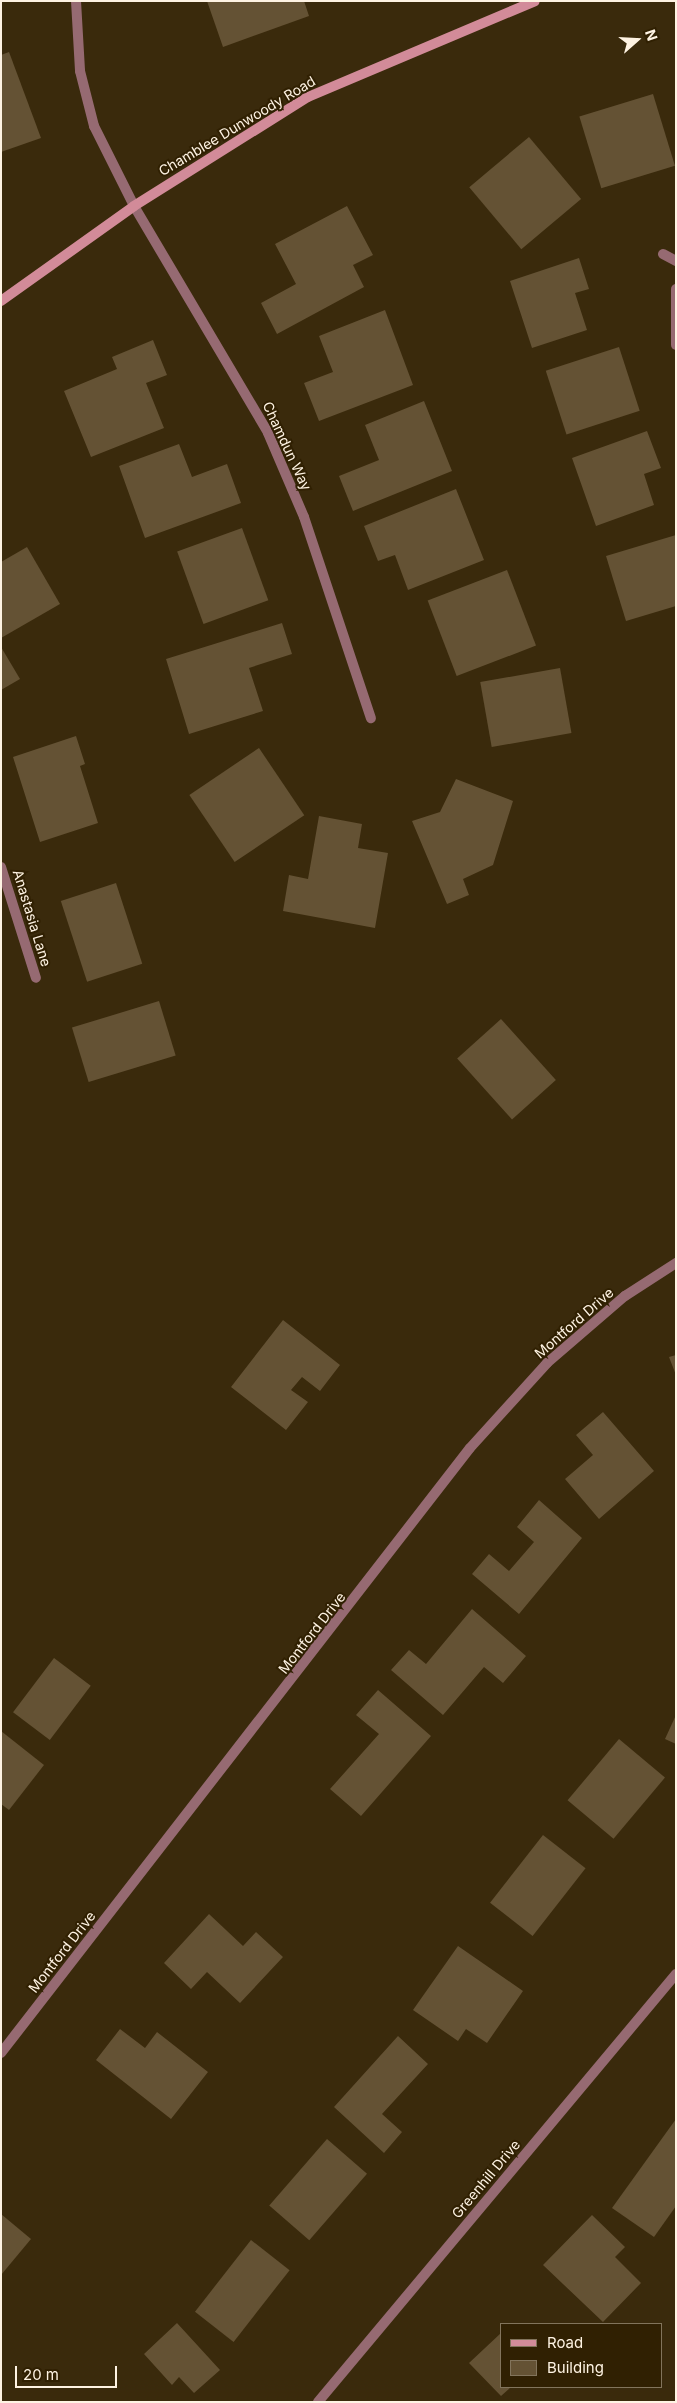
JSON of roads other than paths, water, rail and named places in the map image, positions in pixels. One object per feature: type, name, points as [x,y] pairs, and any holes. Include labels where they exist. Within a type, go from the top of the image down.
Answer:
[{"type":"street","name":"Chamdun Way","points":[[76,1],[80,71],[94,126],[134,206],[268,433],[304,517],[371,718]]},
{"type":"street","name":"Chamblee Dunwoody Road","points":[[1,301],[134,206],[308,97],[536,1]]},
{"type":"street","points":[[663,254],[676,261]]},
{"type":"street","points":[[676,289],[676,345]]},
{"type":"street","name":"Anastasia Lane","points":[[1,867],[36,978]]},
{"type":"street","name":"Montford Drive","points":[[1,2053],[470,1448],[547,1363],[625,1296],[676,1263]]},
{"type":"street","name":"Greenhill Drive","points":[[318,2402],[676,1974]]}]
